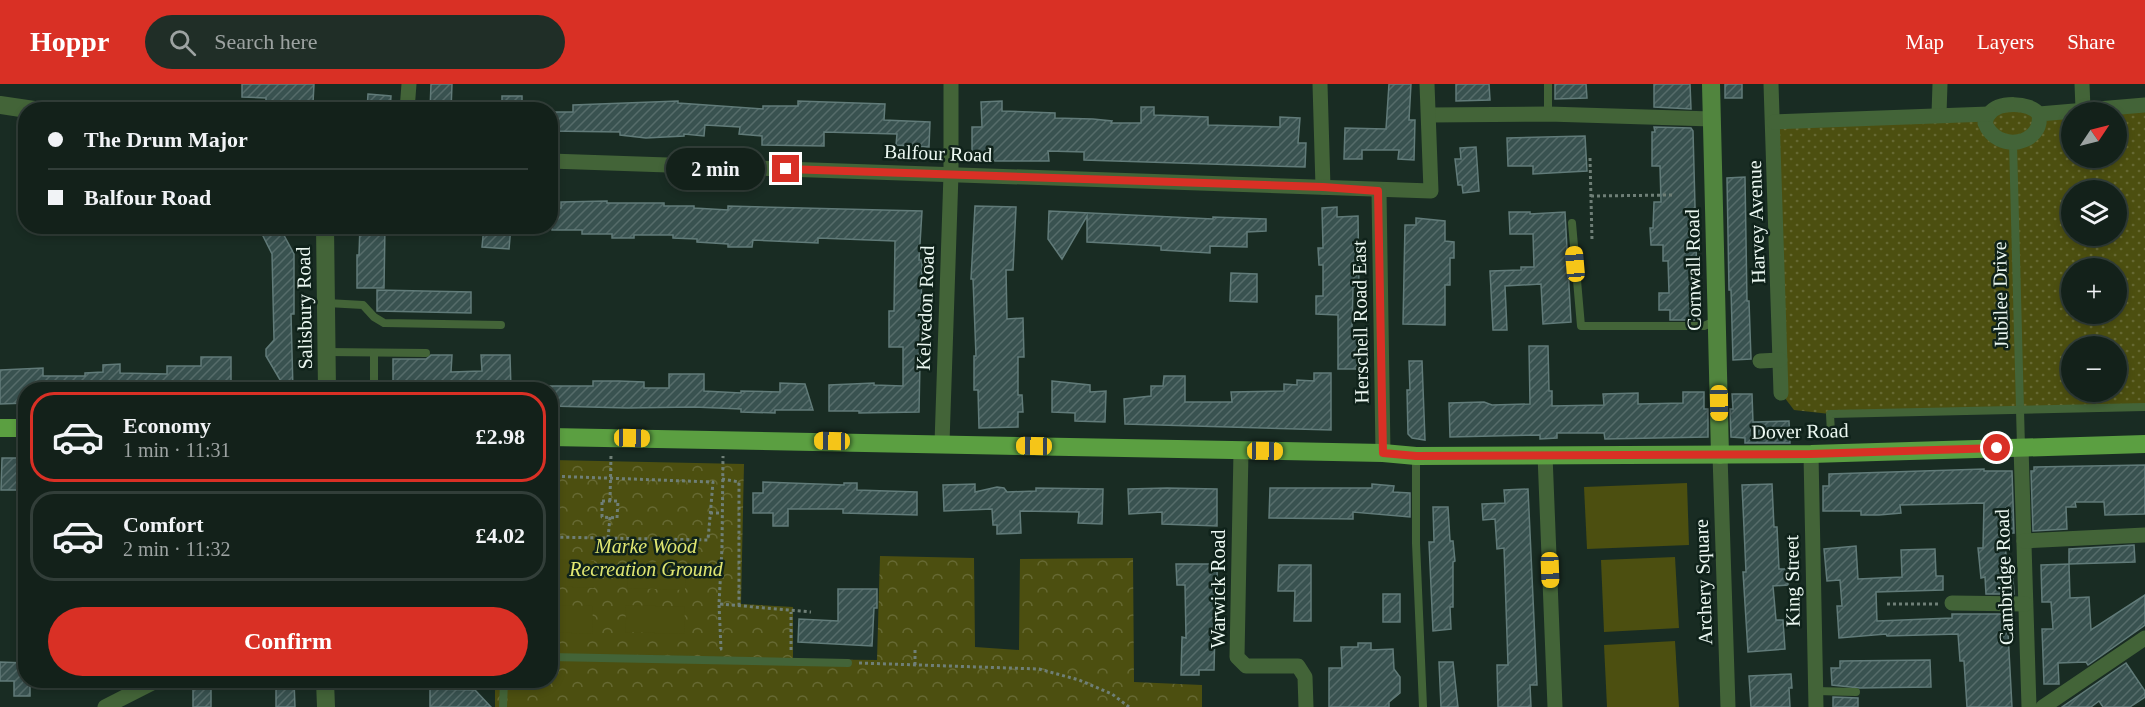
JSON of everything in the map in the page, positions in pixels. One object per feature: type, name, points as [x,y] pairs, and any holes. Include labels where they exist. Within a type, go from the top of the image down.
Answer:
[{"type":"main road","name":"Cornwall Road","points":[[1711,84],[1720,455]]},
{"type":"main road","points":[[0,428],[18,428]]},
{"type":"main road","name":"Dover Road","points":[[558,437],[942,443],[1383,453],[1416,456],[1810,454],[2145,444]]},
{"type":"street","points":[[408,102],[409,84]]},
{"type":"street","name":"Kelvedon Road","points":[[942,443],[951,174],[951,84]]},
{"type":"street","points":[[1320,84],[1323,187]]},
{"type":"street","points":[[1427,84],[1429,115],[1548,114],[1712,119]]},
{"type":"street","name":"Harvey Avenue","points":[[1771,84],[1781,393]]},
{"type":"street","points":[[1939,114],[1940,84]]},
{"type":"street","points":[[2082,84],[2083,102]]},
{"type":"street","points":[[0,105],[18,108]]},
{"type":"street","points":[[1774,122],[1939,114],[1989,114],[2003,106],[2016,105],[2035,109],[2040,122],[2035,132],[2026,139],[2013,143],[2002,141],[1989,133],[1985,123],[1989,114]]},
{"type":"street","points":[[2127,106],[2145,105]]},
{"type":"street","points":[[2038,114],[2061,112]]},
{"type":"street","name":"Balfour Road","points":[[558,161],[1323,187],[1378,191],[1431,191],[1429,115]]},
{"type":"street","name":"Herschell Road East","points":[[1378,191],[1383,453]]},
{"type":"street","name":"Salisbury Road","points":[[325,234],[327,382]]},
{"type":"street","points":[[1760,361],[1780,360]]},
{"type":"street","name":"Cambridge Road","points":[[2021,447],[2029,707]]},
{"type":"street","name":"Warwick Road","points":[[1241,451],[1238,657],[1246,666],[1298,666],[1305,677],[1306,707]]},
{"type":"street","name":"King Street","points":[[1810,454],[1816,707]]},
{"type":"street","points":[[1545,455],[1555,707]]},
{"type":"street","name":"Archery Square","points":[[1720,455],[1728,707]]},
{"type":"street","points":[[2024,541],[2145,535]]},
{"type":"street","points":[[1952,603],[2025,604]]},
{"type":"street","points":[[2043,707],[2145,638]]},
{"type":"street","points":[[105,707],[142,688]]},
{"type":"street","points":[[325,688],[326,707]]},
{"type":"lane","points":[[1548,84],[1548,114]]},
{"type":"lane","name":"Jubilee Drive","points":[[2013,143],[2021,447]]},
{"type":"lane","points":[[1572,223],[1581,326],[1704,326],[1717,320]]},
{"type":"lane","points":[[325,303],[363,305],[374,317],[384,323],[501,325]]},
{"type":"lane","points":[[327,352],[426,353]]},
{"type":"lane","points":[[374,353],[374,382]]},
{"type":"lane","points":[[1832,434],[1830,414],[2145,407]]},
{"type":"lane","points":[[1416,456],[1416,543],[1423,707]]},
{"type":"lane","points":[[558,657],[848,663]]},
{"type":"lane","points":[[503,707],[504,688]]},
{"type":"lane","points":[[1816,691],[1856,692]]},
{"type":"path","points":[[1590,158],[1592,240]]},
{"type":"path","points":[[1591,196],[1673,195]]},
{"type":"path","points":[[609,438],[612,463],[610,501]]},
{"type":"path","points":[[716,660],[716,649],[721,649],[719,604],[723,440]]},
{"type":"path","points":[[558,476],[713,482],[708,540],[558,537]]},
{"type":"path","points":[[722,479],[739,482],[739,606]]},
{"type":"path","points":[[712,494],[722,495]]},
{"type":"path","points":[[602,501],[610,501],[618,501],[617,518],[602,517],[602,501]]},
{"type":"path","points":[[710,513],[722,513]]},
{"type":"path","points":[[608,538],[610,517]]},
{"type":"path","points":[[1887,604],[1952,603]]},
{"type":"path","points":[[719,604],[811,612]]},
{"type":"path","points":[[790,661],[792,611]]},
{"type":"path","points":[[915,649],[915,666]]},
{"type":"path","points":[[848,663],[1039,669],[1079,680],[1112,694],[1129,707]]},
{"type":"green space","points":[[2145,105],[2145,407],[1830,414],[1794,410],[1781,393],[1774,122],[2061,109],[2061,168],[2127,168],[2127,106]]},
{"type":"green space","name":"Marke Wood Recreation Ground","points":[[558,460],[744,464],[741,604],[793,607],[793,659],[877,660],[880,556],[974,558],[975,647],[1019,650],[1020,559],[1133,558],[1134,682],[1202,685],[1202,707],[495,707],[495,688],[558,688]]},
{"type":"green space","points":[[1687,483],[1689,545],[1587,549],[1584,487]]},
{"type":"green space","points":[[1675,557],[1679,628],[1604,632],[1601,560]]},
{"type":"green space","points":[[558,559],[594,561],[594,588],[558,586]]},
{"type":"green space","points":[[628,561],[686,563],[685,590],[627,588]]},
{"type":"green space","points":[[558,605],[593,606],[592,634],[558,632]]},
{"type":"green space","points":[[626,605],[685,607],[684,634],[625,632]]},
{"type":"green space","points":[[1675,641],[1679,707],[1607,707],[1604,645]]},
{"type":"building","points":[[242,84],[314,84],[313,102],[266,102],[266,98],[242,97]]},
{"type":"building","points":[[431,84],[452,84],[451,102],[430,102]]},
{"type":"building","points":[[1389,84],[1411,84],[1409,120],[1415,120],[1414,160],[1398,159],[1399,150],[1362,150],[1362,159],[1344,159],[1345,128],[1386,129]]},
{"type":"building","points":[[1456,84],[1489,84],[1490,100],[1456,101]]},
{"type":"building","points":[[1555,84],[1586,84],[1587,98],[1555,99]]},
{"type":"building","points":[[1654,84],[1690,84],[1691,109],[1654,107]]},
{"type":"building","points":[[1725,84],[1742,84],[1742,98],[1725,98]]},
{"type":"building","points":[[368,94],[391,96],[391,102],[368,102]]},
{"type":"building","points":[[502,96],[522,96],[522,102],[502,102]]},
{"type":"building","points":[[678,101],[678,103],[763,109],[763,106],[798,106],[798,101],[885,104],[884,120],[930,122],[929,147],[896,145],[897,134],[824,132],[824,146],[762,145],[762,136],[739,134],[740,127],[705,125],[704,136],[684,134],[684,136],[646,138],[620,135],[620,132],[558,131],[558,112],[573,112],[573,105]]},
{"type":"building","points":[[1002,101],[1002,111],[1055,113],[1055,118],[1093,119],[1112,121],[1111,123],[1141,123],[1141,107],[1154,107],[1154,115],[1208,117],[1208,125],[1280,127],[1280,117],[1300,118],[1298,143],[1306,143],[1305,167],[1084,160],[1084,152],[1048,151],[1049,161],[972,161],[972,127],[982,127],[981,102]]},
{"type":"building","points":[[1654,127],[1691,128],[1693,131],[1698,320],[1670,320],[1670,310],[1659,310],[1659,293],[1669,293],[1668,261],[1663,261],[1663,245],[1651,245],[1650,228],[1653,228],[1654,202],[1661,202],[1660,166],[1652,166]]},
{"type":"building","points":[[1585,136],[1587,171],[1533,174],[1533,166],[1508,166],[1507,138]]},
{"type":"building","points":[[1476,147],[1479,191],[1463,193],[1462,185],[1458,185],[1455,159],[1461,159],[1460,148]]},
{"type":"building","points":[[1745,177],[1747,301],[1749,301],[1751,359],[1733,360],[1727,178]]},
{"type":"building","points":[[561,202],[664,203],[664,206],[694,206],[694,208],[728,210],[728,206],[922,211],[919,260],[922,260],[919,412],[829,411],[829,385],[874,383],[874,385],[903,386],[903,347],[889,347],[889,311],[894,311],[895,241],[818,238],[818,243],[753,240],[752,247],[728,247],[728,244],[673,238],[673,235],[634,235],[634,238],[612,238],[612,234],[582,234],[582,230],[558,230],[558,208],[561,208]]},
{"type":"building","points":[[975,206],[1016,207],[1013,270],[1006,270],[1007,319],[1023,318],[1024,357],[1018,357],[1018,395],[1022,395],[1023,412],[1018,412],[1018,427],[979,428],[978,390],[974,390],[974,356],[976,356],[973,279],[971,279]]},
{"type":"building","points":[[1337,207],[1337,217],[1358,216],[1359,287],[1353,287],[1352,339],[1360,339],[1360,369],[1338,369],[1338,315],[1316,314],[1316,296],[1323,296],[1323,265],[1319,265],[1318,248],[1323,248],[1322,208]]},
{"type":"building","points":[[1049,211],[1213,219],[1213,217],[1266,219],[1266,231],[1247,232],[1247,247],[1210,246],[1210,253],[1161,250],[1161,246],[1087,242],[1087,216],[1062,259],[1048,239]]},
{"type":"building","points":[[1509,212],[1530,212],[1530,214],[1565,212],[1571,322],[1543,324],[1541,284],[1505,286],[1507,330],[1493,330],[1490,271],[1521,270],[1521,267],[1534,267],[1533,234],[1510,234]]},
{"type":"building","points":[[1416,218],[1445,221],[1445,241],[1454,242],[1454,258],[1450,258],[1450,285],[1445,285],[1445,325],[1403,324],[1405,225],[1416,225]]},
{"type":"building","points":[[262,234],[283,234],[294,254],[294,314],[291,314],[293,382],[281,382],[266,356],[266,349],[274,340],[272,254]]},
{"type":"building","points":[[360,234],[385,234],[384,288],[357,288],[357,255],[359,255]]},
{"type":"building","points":[[483,234],[510,234],[509,249],[482,247]]},
{"type":"building","points":[[1231,273],[1257,274],[1257,302],[1230,301]]},
{"type":"building","points":[[377,290],[471,292],[471,313],[377,311]]},
{"type":"building","points":[[1529,346],[1548,346],[1549,391],[1552,391],[1552,406],[1604,405],[1603,394],[1638,393],[1638,404],[1683,403],[1683,392],[1704,392],[1704,409],[1708,409],[1708,437],[1605,439],[1604,433],[1557,433],[1557,438],[1540,439],[1540,435],[1450,437],[1449,403],[1530,404]]},
{"type":"building","points":[[431,355],[452,355],[451,372],[482,371],[481,355],[510,355],[511,382],[393,382],[393,359],[426,359]]},
{"type":"building","points":[[201,357],[231,357],[231,382],[18,382],[18,403],[0,404],[0,370],[43,368],[43,376],[85,376],[85,373],[103,372],[103,365],[120,364],[120,373],[167,374],[167,366],[201,366]]},
{"type":"building","points":[[1409,361],[1422,361],[1425,440],[1412,438],[1408,434]]},
{"type":"building","points":[[1314,373],[1331,373],[1331,430],[1125,424],[1124,399],[1151,396],[1151,386],[1163,386],[1164,376],[1185,376],[1185,402],[1232,402],[1231,392],[1284,391],[1284,384],[1297,385],[1297,380],[1314,381]]},
{"type":"building","points":[[669,374],[704,374],[704,391],[780,392],[780,383],[805,384],[813,410],[775,410],[775,413],[694,407],[558,406],[558,386],[593,386],[593,381],[619,381],[644,382],[644,388],[669,388]]},
{"type":"building","points":[[1052,381],[1090,385],[1090,392],[1106,391],[1105,422],[1075,421],[1075,413],[1052,412]]},
{"type":"building","points":[[1732,394],[1752,394],[1753,422],[1789,421],[1790,443],[1745,443],[1745,438],[1731,437]]},
{"type":"building","points":[[2,458],[18,458],[18,490],[1,490]]},
{"type":"building","points":[[2145,465],[2145,514],[2105,515],[2104,502],[2075,502],[2076,507],[2066,507],[2067,529],[2033,531],[2031,471],[2034,471],[2034,467]]},
{"type":"building","points":[[1984,469],[1984,471],[2012,471],[2014,533],[2005,533],[2007,579],[2013,579],[2014,594],[1986,594],[1985,577],[1981,578],[1978,548],[1983,548],[1984,503],[1900,505],[1901,513],[1879,515],[1861,515],[1861,511],[1823,511],[1823,486],[1829,486],[1829,474]]},
{"type":"building","points":[[763,482],[844,485],[844,483],[857,483],[857,490],[917,492],[917,515],[843,513],[843,509],[788,509],[788,526],[773,526],[773,513],[753,513],[753,493],[763,493]]},
{"type":"building","points":[[975,484],[975,492],[997,487],[1004,488],[1007,492],[1036,491],[1036,488],[1103,489],[1102,524],[1078,523],[1079,512],[1020,511],[1021,533],[997,534],[997,525],[993,525],[992,509],[944,511],[943,485]]},
{"type":"building","points":[[1372,484],[1394,486],[1393,492],[1410,493],[1410,517],[1353,512],[1353,519],[1269,518],[1270,488],[1372,488]]},
{"type":"building","points":[[1772,484],[1779,569],[1787,569],[1788,585],[1773,586],[1776,620],[1783,620],[1785,649],[1748,652],[1743,572],[1746,572],[1742,485]]},
{"type":"building","points":[[1128,489],[1217,489],[1217,526],[1162,524],[1162,512],[1129,514]]},
{"type":"building","points":[[1528,489],[1537,685],[1530,685],[1531,707],[1498,707],[1497,665],[1508,665],[1504,548],[1497,549],[1495,519],[1483,520],[1482,504],[1505,503],[1504,490]]},
{"type":"building","points":[[1433,507],[1448,507],[1450,541],[1453,541],[1455,561],[1453,562],[1453,607],[1450,607],[1451,629],[1433,631],[1429,542],[1434,542]]},
{"type":"building","points":[[2134,545],[2135,562],[2069,564],[2069,549]]},
{"type":"building","points":[[1856,546],[1858,579],[1902,577],[1901,550],[1935,549],[1936,576],[1943,576],[1943,590],[1876,592],[1877,621],[1952,618],[1952,614],[2007,614],[2012,707],[1967,707],[1964,661],[1960,661],[1958,634],[1887,636],[1886,634],[1839,638],[1837,606],[1842,606],[1840,580],[1827,581],[1824,549]]},
{"type":"building","points":[[1176,564],[1217,564],[1218,629],[1215,629],[1214,670],[1199,670],[1199,675],[1181,675],[1182,637],[1186,638],[1185,585],[1177,585]]},
{"type":"building","points":[[2069,564],[2070,598],[2089,597],[2091,630],[2145,595],[2145,625],[2088,665],[2086,662],[2058,663],[2059,684],[2044,684],[2042,629],[2053,629],[2051,602],[2042,602],[2041,565]]},
{"type":"building","points":[[1279,565],[1311,565],[1311,621],[1294,621],[1295,591],[1278,591]]},
{"type":"building","points":[[838,589],[877,589],[872,646],[798,642],[799,619],[838,621]]},
{"type":"building","points":[[1383,594],[1400,594],[1400,622],[1383,622]]},
{"type":"building","points":[[1358,643],[1371,643],[1371,650],[1393,649],[1394,669],[1400,677],[1400,693],[1389,702],[1389,707],[1329,707],[1329,668],[1342,668],[1341,647],[1358,647]]},
{"type":"building","points":[[1930,660],[1931,687],[1860,688],[1832,685],[1831,668],[1840,668],[1840,661]]},
{"type":"building","points":[[0,662],[18,663],[18,688],[30,688],[30,696],[14,696],[14,681],[0,681]]},
{"type":"building","points":[[1439,662],[1453,662],[1458,707],[1441,707]]},
{"type":"building","points":[[2126,663],[2145,691],[2145,697],[2130,707],[2103,707],[2099,701],[2091,707],[2062,707]]},
{"type":"building","points":[[1791,674],[1790,707],[1751,707],[1749,676]]},
{"type":"building","points":[[193,688],[211,688],[211,707],[193,707]]},
{"type":"building","points":[[276,688],[294,688],[295,707],[276,707]]},
{"type":"building","points":[[430,689],[475,690],[491,707],[430,707]]},
{"type":"building","points":[[1833,697],[1858,698],[1858,707],[1833,707]]},
{"type":"route","points":[[786,169],[1323,187],[1378,191],[1383,453],[1416,456],[1720,455],[1997,448]]}]
